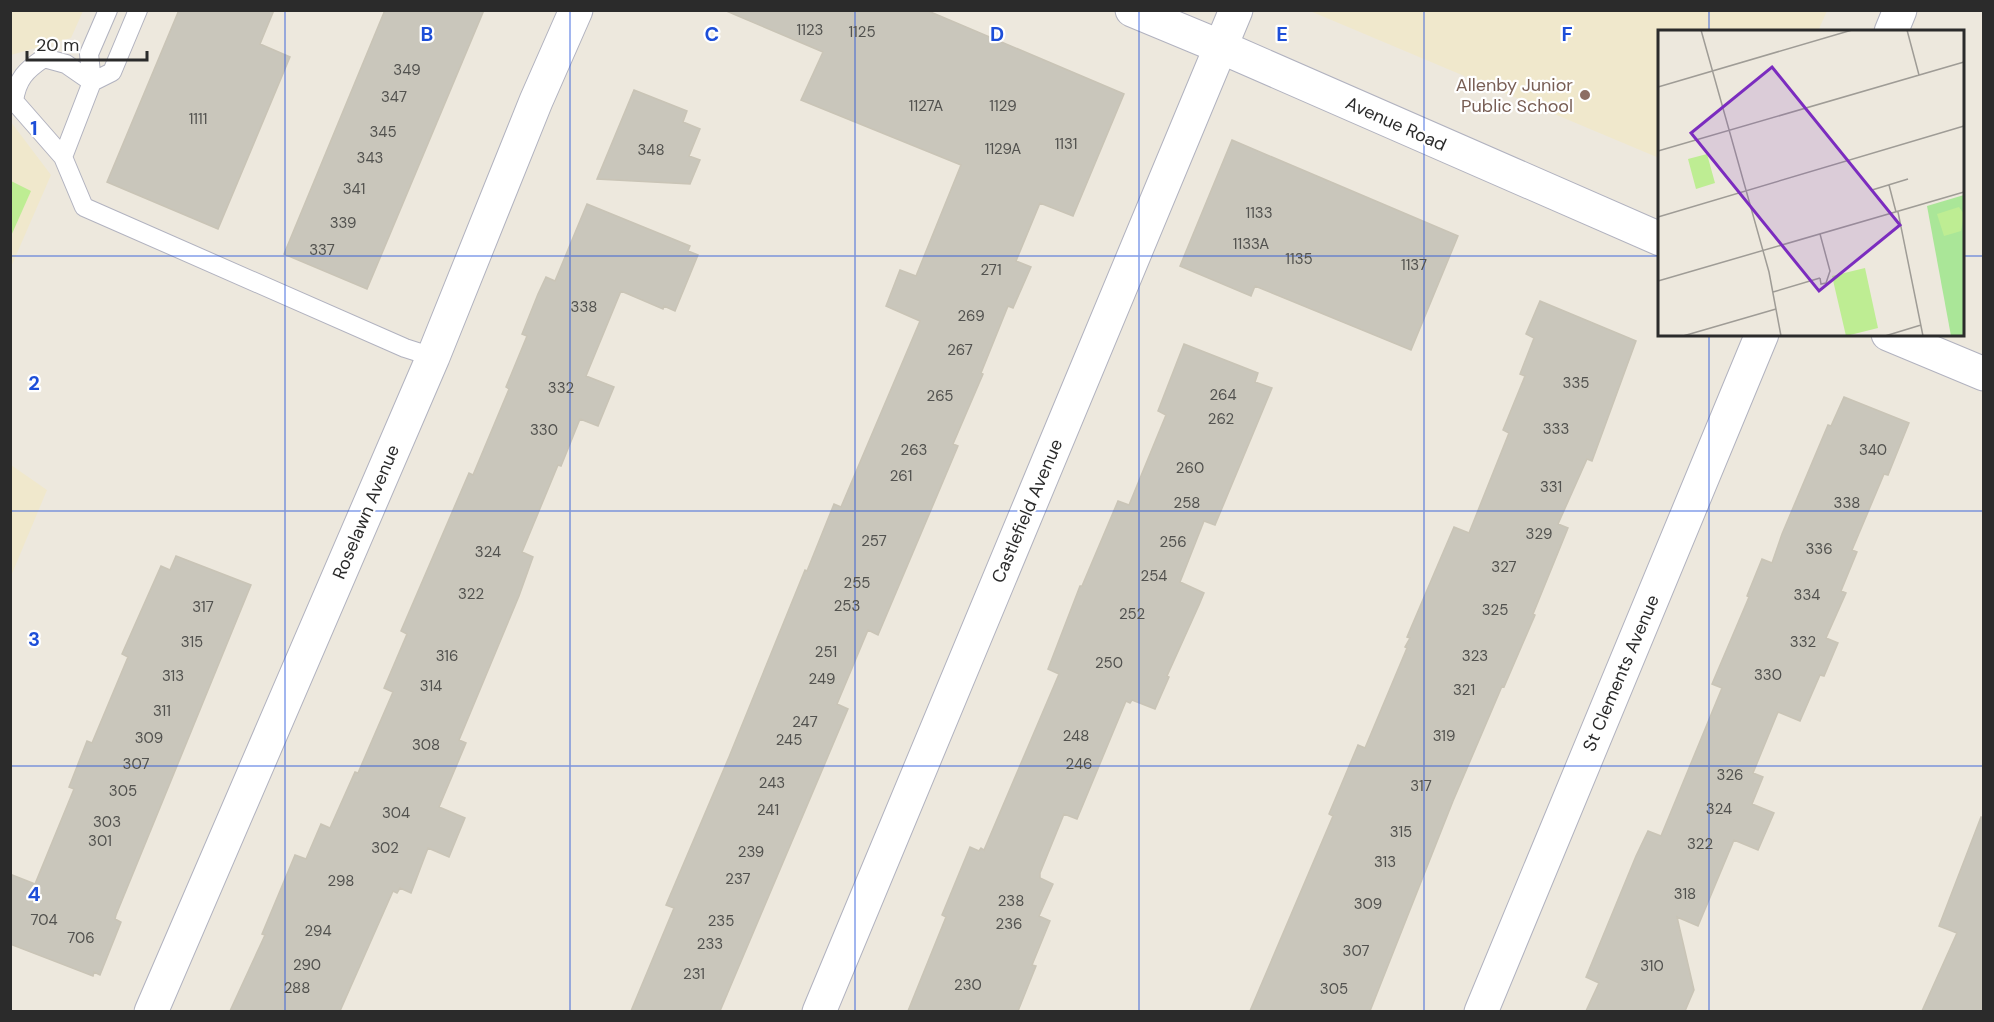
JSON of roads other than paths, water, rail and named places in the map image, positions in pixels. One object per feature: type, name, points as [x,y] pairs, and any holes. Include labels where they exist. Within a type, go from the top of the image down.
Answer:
[{"type":"street","name":"Roselawn Avenue","points":[[151,1011],[433,357],[536,101],[576,10]]},
{"type":"street","name":"Avenue Road","points":[[1132,10],[1658,239]]},
{"type":"street","name":"Castlefield Avenue","points":[[819,1011],[1236,10]]},
{"type":"street","points":[[1892,30],[1900,10]]},
{"type":"street","name":"St Clements Avenue","points":[[1480,1011],[1761,336]]},
{"type":"street","points":[[1893,336],[1983,374]]},
{"type":"lane","points":[[63,156],[92,82],[89,54],[108,10]]},
{"type":"lane","points":[[92,82],[112,72],[138,10]]},
{"type":"lane","points":[[92,82],[66,64],[44,58],[31,67],[16,84],[14,101],[63,156],[84,207],[405,348],[433,357]]},
{"type":"place","name":"Allenby Junior Public School","points":[[1585,95]]}]
